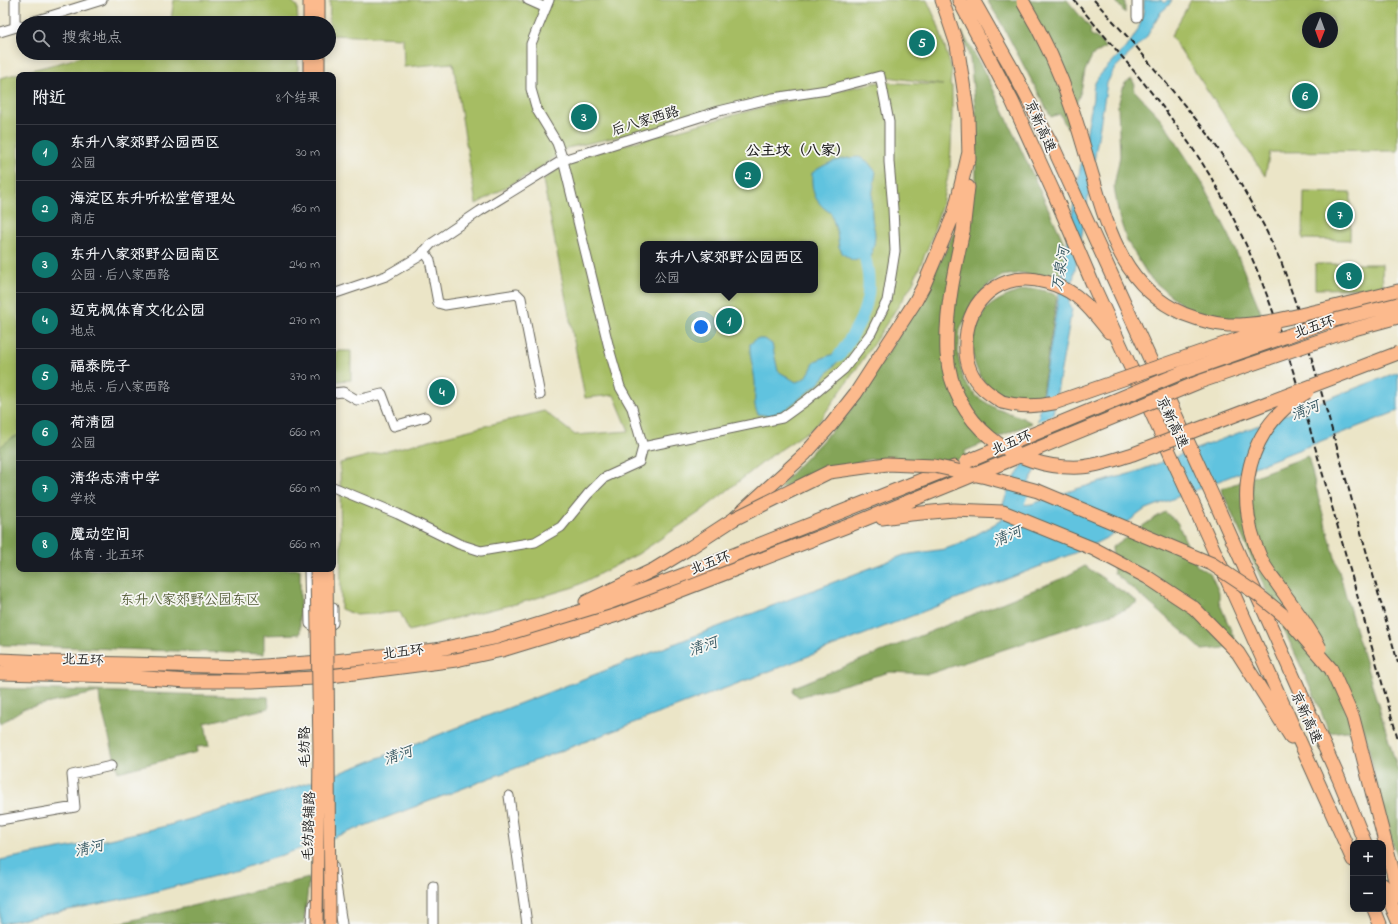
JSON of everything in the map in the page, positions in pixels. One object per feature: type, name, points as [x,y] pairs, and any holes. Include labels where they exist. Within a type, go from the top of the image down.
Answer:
[{"type":"highway","points":[[942,0],[958,52],[968,117],[969,184],[947,328],[947,355],[951,378],[957,396],[981,431],[1000,446],[1018,456],[1041,463],[1063,467],[1081,467],[1103,463],[1133,454],[1398,353]]},
{"type":"highway","name":"京新高速","points":[[958,0],[1012,101],[1120,346],[1318,779],[1350,853]]},
{"type":"highway","name":"京新高速","points":[[973,0],[1011,67],[1055,151],[1178,418],[1339,779],[1364,840]]},
{"type":"highway","points":[[1022,1],[1049,48],[1060,74],[1073,110],[1099,202],[1114,242],[1130,270],[1143,285],[1160,300],[1175,310],[1202,320],[1227,325],[1256,324],[1326,309],[1398,291]]},
{"type":"highway","points":[[734,519],[805,454],[830,426],[856,393],[915,302],[932,268],[958,199],[968,152]]},
{"type":"highway","points":[[1120,346],[1088,306],[1075,295],[1061,287],[1038,280],[1018,279],[992,289],[976,306],[968,326],[965,349],[970,370],[976,381],[990,395],[1002,402],[1016,405],[1040,406],[1054,404],[1326,309]]},
{"type":"highway","name":"北五环","points":[[0,660],[249,666],[335,661],[435,650],[494,638],[548,620],[611,602],[688,573],[966,462],[1181,373],[1327,322],[1398,304]]},
{"type":"highway","name":"北五环","points":[[0,672],[120,676],[187,681],[315,678],[456,660],[502,650],[616,615],[858,522],[1199,382],[1354,329],[1398,317]]},
{"type":"highway","points":[[1330,378],[1300,396],[1280,414],[1265,431],[1254,452],[1247,481],[1247,506],[1251,531],[1262,561],[1313,634],[1331,669],[1353,718],[1396,884],[1398,897]]},
{"type":"highway","points":[[548,620],[655,569],[734,519],[829,472],[887,464],[934,466],[986,477],[1038,491],[1212,564],[1257,594],[1287,618],[1331,669]]},
{"type":"highway","points":[[858,522],[911,514],[954,510],[1003,512],[1094,549],[1148,577],[1194,608],[1238,653],[1318,779]]},
{"type":"highway","points":[[1386,892],[1398,921]]},
{"type":"highway","points":[[1375,912],[1380,924]]},
{"type":"main road","points":[[309,0],[309,16]]},
{"type":"main road","points":[[319,0],[319,16]]},
{"type":"main road","points":[[309,60],[309,72]]},
{"type":"main road","points":[[319,60],[319,72]]},
{"type":"main road","name":"毛纺路","points":[[316,572],[319,750],[317,924]]},
{"type":"main road","name":"毛纺路","points":[[326,572],[330,924]]},
{"type":"street","points":[[15,0],[17,16]]},
{"type":"street","points":[[51,16],[102,0]]},
{"type":"street","points":[[336,488],[398,514],[459,544],[481,551],[536,542],[562,527],[588,494],[604,478],[638,462],[643,447],[632,408],[620,387],[610,352],[563,160],[557,143],[536,110],[531,89],[531,44],[548,4],[528,0]]},
{"type":"street","points":[[1137,0],[1137,17]]},
{"type":"street","points":[[0,32],[16,27]]},
{"type":"street","name":"后八家西路","points":[[336,293],[386,276],[420,256],[430,244],[480,211],[563,160],[719,111],[773,98],[827,90],[880,76],[889,122],[889,162],[895,251],[887,301],[871,333],[844,369],[807,400],[782,418],[643,447]]},
{"type":"street","points":[[424,251],[430,260],[438,303],[446,306],[517,294],[521,298],[540,395]]},
{"type":"street","points":[[336,393],[343,392],[357,400],[382,394],[394,426],[425,417]]},
{"type":"street","points":[[309,572],[310,624],[322,632],[333,623],[331,572]]},
{"type":"street","name":"毛纺路辅路","points":[[311,924],[314,897],[322,860],[323,757]]},
{"type":"street","points":[[0,820],[75,807],[72,775],[111,766]]},
{"type":"street","points":[[509,796],[527,924]]},
{"type":"street","name":"毛纺路辅路","points":[[333,862],[342,924]]},
{"type":"street","points":[[433,886],[433,924]]},
{"type":"green space","points":[[174,0],[290,0],[297,6],[298,16],[171,16]]},
{"type":"green space","points":[[330,0],[927,0],[937,22],[952,70],[950,85],[952,86],[952,127],[950,166],[942,204],[931,240],[912,285],[864,358],[816,426],[771,456],[700,512],[638,554],[574,587],[520,603],[467,615],[409,631],[400,612],[356,615],[341,609],[340,463],[544,411],[575,435],[629,431],[614,395],[585,398],[543,180],[572,159],[774,104],[879,82],[943,85],[888,77],[567,148],[537,170],[476,204],[453,63],[404,67],[403,38],[336,35],[336,16],[330,16]]},
{"type":"green space","points":[[987,0],[1067,0],[1091,29],[1090,34],[1101,41],[1105,48],[1092,56],[1085,71],[1081,91],[1067,128],[1060,114],[1051,117],[1000,21]]},
{"type":"green space","points":[[1115,0],[1125,0],[1125,13]]},
{"type":"green space","points":[[1191,0],[1398,0],[1398,151],[1270,152],[1265,176],[1171,36]]},
{"type":"green space","points":[[962,32],[989,80],[1066,247],[1059,283],[1022,273],[1002,276],[986,287],[973,302],[960,330],[958,356],[964,381],[977,397],[997,409],[1021,417],[1032,423],[965,451],[966,456],[947,464],[871,459],[812,473],[775,491],[850,411],[907,323],[944,254],[976,185],[976,116],[970,59]]},
{"type":"green space","points":[[298,60],[298,72],[24,72],[67,61]]},
{"type":"green space","points":[[16,74],[16,572],[18,572],[0,622],[0,78]]},
{"type":"green space","points":[[1132,79],[1135,85],[1134,90],[1161,119],[1201,180],[1230,237],[1262,315],[1228,320],[1190,312],[1149,277],[1127,241],[1119,217],[1114,186],[1120,156],[1118,106],[1125,83]]},
{"type":"green space","points":[[1304,192],[1351,193],[1350,240],[1303,239]]},
{"type":"green space","points":[[1315,264],[1382,264],[1383,288],[1315,289]]},
{"type":"green space","points":[[1027,289],[1043,290],[1057,296],[1041,400],[1023,401],[1003,395],[988,387],[977,371],[973,354],[973,345],[976,328],[986,309],[1005,297]]},
{"type":"green space","points":[[336,351],[351,351],[351,380],[336,381]]},
{"type":"green space","name":"东升八家郊野公园东区","points":[[16,436],[16,572],[300,572],[300,634],[264,635],[264,654],[0,645],[0,447]]},
{"type":"green space","points":[[1308,456],[1355,628],[1398,771],[1398,862],[1384,814],[1364,729],[1329,733],[1319,706],[1221,489]]},
{"type":"green space","points":[[1165,512],[1177,522],[1197,566],[1210,573],[1219,592],[1219,602],[1238,647],[1202,650],[1181,630],[1114,573],[1112,547]]},
{"type":"green space","points":[[1085,566],[1138,602],[1124,610],[929,674],[890,672],[799,697],[793,692],[794,687],[1063,578]]},
{"type":"green space","points":[[0,688],[268,697],[269,708],[205,723],[209,746],[196,747],[197,752],[118,772],[100,702],[99,692],[23,709],[0,724]]},
{"type":"green space","points":[[309,878],[304,924],[116,924]]},
{"type":"water","name":"清河","points":[[1144,0],[1162,0],[1165,3],[1167,0],[1172,0],[1161,12],[1146,38],[1115,68],[1107,83],[1069,303],[1072,309],[1052,419],[1042,459],[1019,500],[1020,505],[1032,504],[1076,489],[1136,472],[1398,372],[1398,411],[1144,510],[1108,537],[1082,550],[346,833],[238,870],[142,895],[0,924],[0,860],[92,843],[166,826],[249,802],[345,771],[904,555],[945,549],[962,543],[1003,519],[1002,507],[1009,488],[1016,475],[1030,455],[1039,416],[1094,86],[1099,76],[1132,39],[1140,25]]},
{"type":"water","points":[[859,157],[867,161],[876,172],[872,205],[875,238],[871,257],[852,260],[843,254],[839,247],[837,233],[831,213],[821,205],[815,196],[812,186],[812,173],[834,161]]},
{"type":"water","points":[[756,339],[765,339],[772,344],[778,371],[796,382],[806,377],[815,361],[836,353],[839,356],[838,361],[818,384],[786,409],[770,416],[758,414],[755,406],[755,382],[750,349],[750,344]]},
{"type":"pier","points":[[1055,413],[1048,443],[1030,450],[1036,422]]},
{"type":"waterway","points":[[839,356],[854,333],[864,310],[869,286],[865,258]]},
{"type":"waterway","name":"万泉河","points":[[1017,514],[1028,486]]},
{"type":"railway","points":[[1074,0],[1167,112],[1212,179],[1242,236],[1267,296],[1298,387],[1398,739]]},
{"type":"railway","points":[[1094,0],[1134,44],[1208,134],[1236,176],[1264,226],[1282,264],[1298,310],[1398,663]]},
{"type":"place","name":"福泰院子","points":[[922,43]]},
{"type":"place","name":"荷清园","points":[[1305,96]]},
{"type":"place","name":"东升八家郊野公园南区","points":[[584,117]]},
{"type":"place","name":"海淀区东升听松堂管理处","points":[[748,175]]},
{"type":"place","name":"清华志清中学","points":[[1340,215]]},
{"type":"place","name":"魔动空间","points":[[1349,276]]},
{"type":"place","name":"东升八家郊野公园西区","points":[[729,321]]},
{"type":"place","name":"迈克枫体育文化公园","points":[[442,392]]},
{"type":"district","name":"公主坟（八家）","points":[[798,150]]}]
